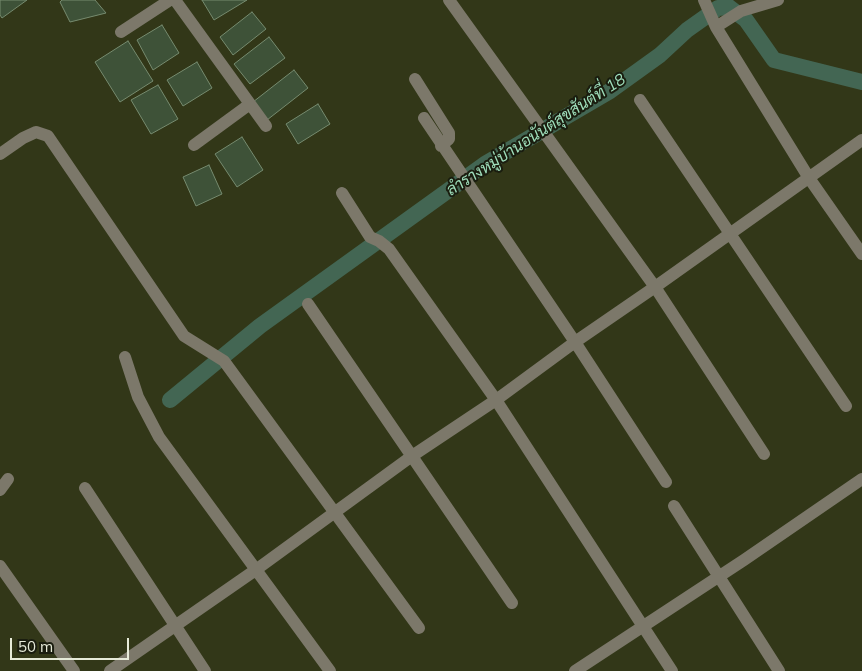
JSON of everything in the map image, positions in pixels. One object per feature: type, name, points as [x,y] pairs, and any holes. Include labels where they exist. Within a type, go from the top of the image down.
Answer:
[{"type":"street","points":[[121,32],[170,0]]},
{"type":"street","points":[[175,0],[266,126]]},
{"type":"street","points":[[449,0],[655,287],[764,454]]},
{"type":"street","points":[[778,0],[741,11],[713,16],[809,178],[862,254]]},
{"type":"street","points":[[415,78],[449,133],[449,139],[441,146]]},
{"type":"street","points":[[640,100],[846,406]]},
{"type":"street","points":[[194,145],[250,104]]},
{"type":"street","points":[[424,118],[441,146],[575,342],[666,482]]},
{"type":"street","points":[[0,154],[22,138],[36,132],[48,136],[184,336],[224,361],[419,628]]},
{"type":"street","points":[[110,671],[862,140]]},
{"type":"street","points":[[342,193],[370,237],[387,246],[496,400],[672,671]]},
{"type":"street","points":[[308,304],[512,602]]},
{"type":"street","points":[[125,357],[138,398],[159,438],[330,671]]},
{"type":"street","points":[[0,490],[8,479]]},
{"type":"street","points":[[575,671],[862,479]]},
{"type":"street","points":[[85,488],[205,671]]},
{"type":"street","points":[[674,506],[779,671]]},
{"type":"street","points":[[0,566],[74,671]]},
{"type":"building","points":[[0,0],[27,0],[2,18],[0,15]]},
{"type":"building","points":[[62,0],[95,0],[106,13],[70,22],[60,2]]},
{"type":"building","points":[[202,0],[247,0],[214,20]]},
{"type":"building","points":[[252,12],[266,29],[233,55],[220,37]]},
{"type":"building","points":[[162,25],[179,53],[153,70],[137,40]]},
{"type":"building","points":[[269,37],[285,58],[250,84],[234,64]]},
{"type":"building","points":[[128,41],[153,81],[120,102],[95,62]]},
{"type":"building","points":[[197,62],[212,88],[183,106],[167,80]]},
{"type":"building","points":[[294,70],[308,88],[267,120],[253,102]]},
{"type":"building","points":[[158,85],[178,119],[151,134],[131,100]]},
{"type":"building","points":[[318,104],[330,124],[298,144],[286,124]]},
{"type":"building","points":[[242,137],[263,170],[237,187],[215,154]]},
{"type":"building","points":[[209,165],[222,194],[196,206],[183,177]]},
{"type":"waterway","name":"ลำรางหมู่บ้านอนันต์สุขสันต์ที่ 18","points":[[170,400],[260,326],[485,164],[610,91],[660,55],[687,30],[718,8],[729,7],[746,20],[774,60],[862,82]]}]
